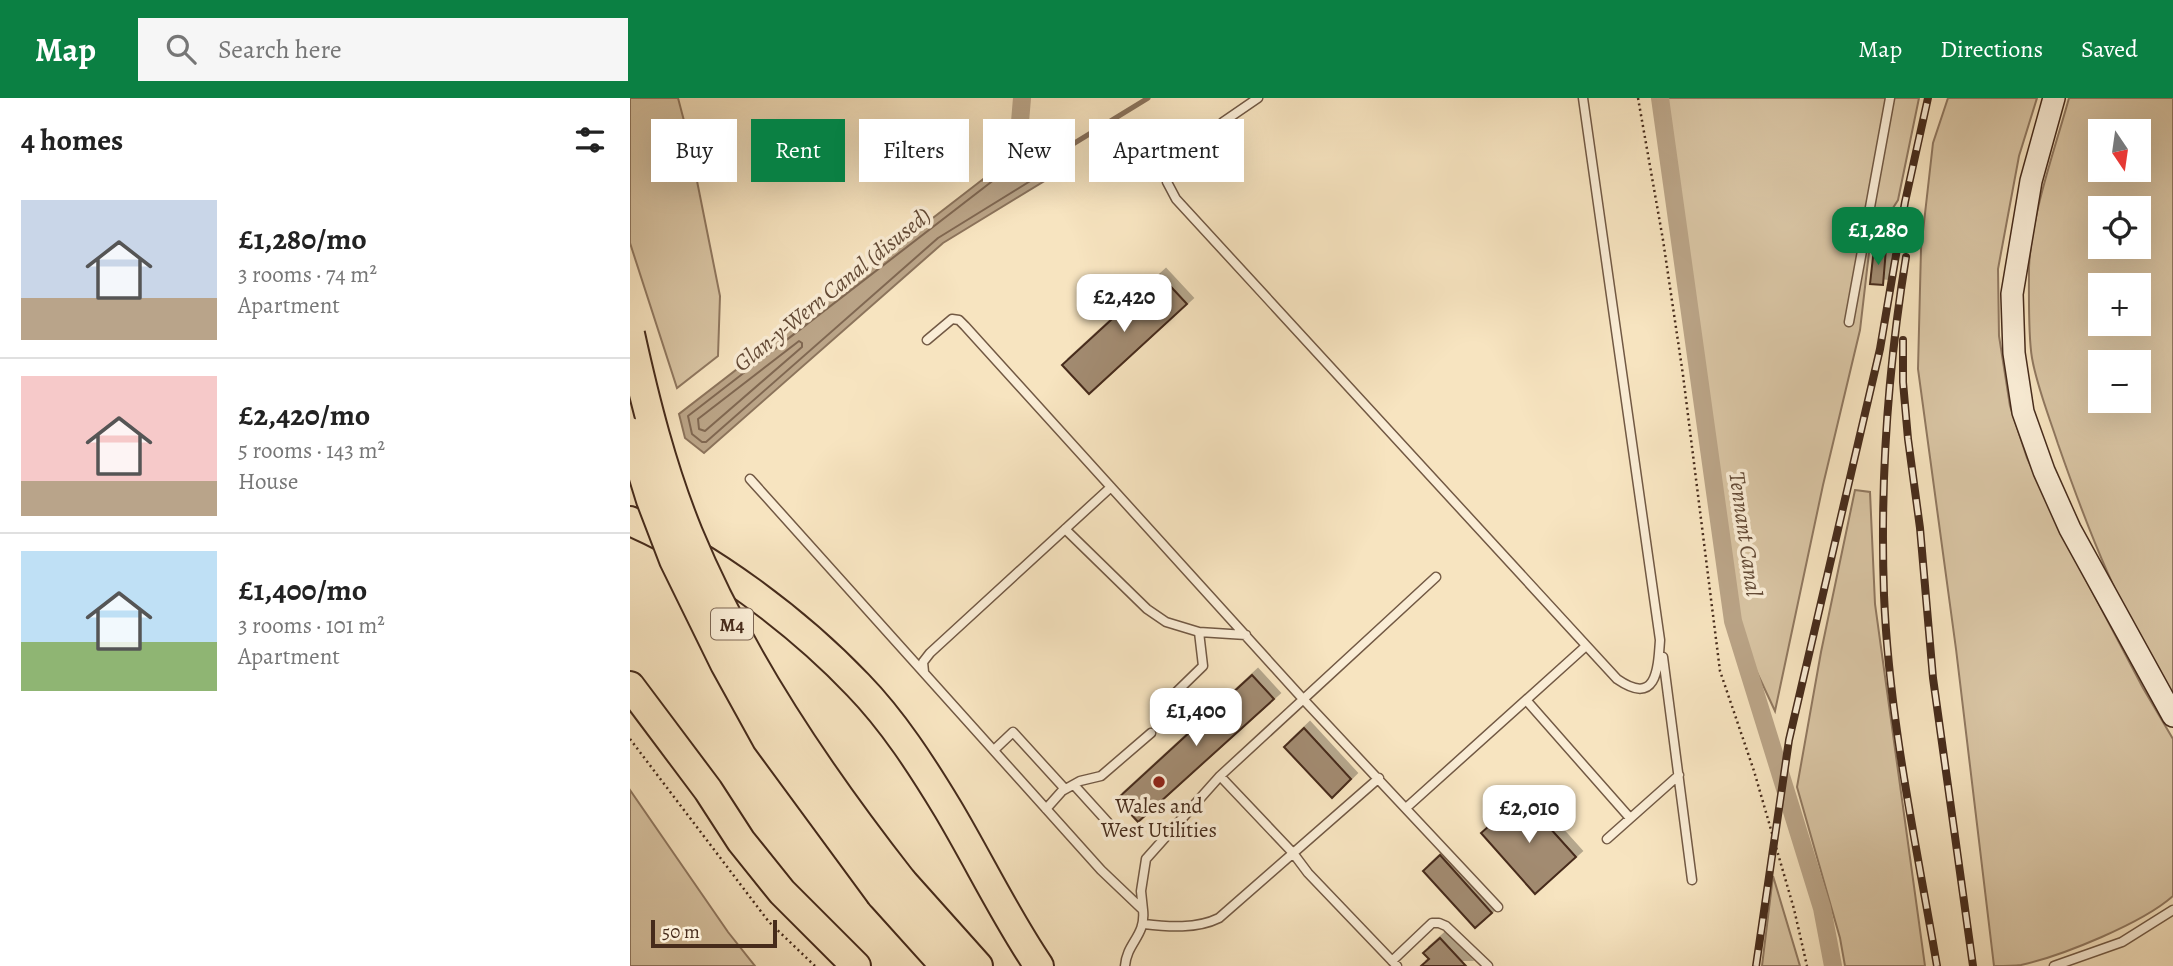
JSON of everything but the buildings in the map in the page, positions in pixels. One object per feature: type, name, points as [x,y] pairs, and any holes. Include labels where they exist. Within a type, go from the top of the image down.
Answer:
[{"type":"highway","name":"M4","points":[[630,334],[648,416],[673,491],[689,535],[723,607],[749,657],[847,811],[891,888],[945,966]]},
{"type":"highway","name":"M4","points":[[630,432],[674,560],[725,664],[767,740],[891,888],[978,966]]},
{"type":"highway","name":"M4","points":[[630,521],[663,535],[761,601],[796,628],[858,685],[905,743],[948,809],[1039,966]]},
{"type":"highway","points":[[630,686],[766,872],[856,966]]},
{"type":"main road","points":[[2054,98],[2031,181],[2011,294],[2014,353],[2023,412],[2044,471],[2070,529],[2173,716]]},
{"type":"lane","points":[[1258,98],[1223,122],[1168,173],[1167,182],[1176,199],[1617,679],[1629,687],[1643,689],[1653,682],[1658,673],[1660,640]]},
{"type":"lane","points":[[1583,98],[1692,880]]},
{"type":"lane","points":[[1849,322],[1890,98]]},
{"type":"lane","points":[[927,340],[951,319],[959,320],[1303,699],[1498,907]]},
{"type":"lane","points":[[750,479],[1101,870],[1143,910]]},
{"type":"lane","points":[[924,672],[923,662],[930,653],[1111,487]]},
{"type":"lane","points":[[1065,529],[1147,609],[1166,622],[1199,632],[1246,635]]},
{"type":"lane","points":[[1125,966],[1126,956],[1144,924],[1141,891],[1146,859],[1220,776],[1436,578]]},
{"type":"lane","points":[[1163,705],[1203,666],[1199,632]]},
{"type":"lane","points":[[1406,808],[1586,646]]},
{"type":"lane","points":[[1526,700],[1630,818]]},
{"type":"lane","points":[[994,750],[1013,732],[1113,828]]},
{"type":"lane","points":[[1046,809],[1070,787],[1101,776],[1151,733]]},
{"type":"lane","points":[[1607,839],[1679,775]]},
{"type":"lane","points":[[1220,776],[1395,964],[1432,923],[1440,923],[1488,966]]},
{"type":"lane","points":[[1144,924],[1195,926],[1219,918],[1379,778]]},
{"type":"lane","points":[[2054,966],[2122,942],[2173,910]]},
{"type":"path","points":[[1638,98],[1683,375],[1720,671],[1754,771],[1794,909],[1807,966]]},
{"type":"path","points":[[630,739],[769,922],[815,966]]},
{"type":"shaded area","points":[[630,98],[678,98],[684,119],[651,119],[651,182],[697,182],[720,296],[718,356],[677,388],[630,243]]},
{"type":"shaded area","points":[[1660,98],[1919,98],[1898,200],[1870,244],[1860,330],[1823,485],[1775,711],[1733,621]]},
{"type":"shaded area","points":[[1948,98],[2037,98],[2019,156],[1998,269],[1999,336],[2010,406],[2027,458],[2063,536],[2173,739],[2173,896],[2142,917],[2101,937],[2038,961],[2018,965],[1994,966],[1956,649],[1918,369],[1921,249],[1933,143]]},
{"type":"shaded area","points":[[2069,98],[2173,98],[2173,694],[2138,635],[2094,541],[2037,380],[2030,338],[2029,268],[2034,226]]},
{"type":"shaded area","points":[[1855,490],[1870,492],[1875,604],[1925,966],[1845,966],[1840,938],[1797,787],[1821,652]]},
{"type":"shaded area","points":[[630,790],[728,932],[755,966],[630,966]]},
{"type":"shaded area","points":[[1773,876],[1800,966],[1762,966]]},
{"type":"water","points":[[983,179],[983,182],[1043,182],[943,243],[704,453],[685,438],[679,414]]},
{"type":"waterway","name":"Glan-y-Wern Canal (disused)","points":[[1020,119],[1022,98]]},
{"type":"waterway","points":[[1075,143],[1148,98]]},
{"type":"waterway","name":"Tennant Canal","points":[[1660,98],[1733,621],[1822,908],[1833,966]]},
{"type":"railway","points":[[1756,966],[1789,740],[1880,349],[1905,202],[1928,98]]},
{"type":"railway","points":[[1906,257],[1894,341],[1884,468],[1884,595],[1897,734],[1937,966]]},
{"type":"railway","points":[[1903,340],[1903,382],[1908,439],[1920,528],[1933,678],[1973,966]]},
{"type":"place","name":"Wales and West Utilities","points":[[1159,782]]}]
